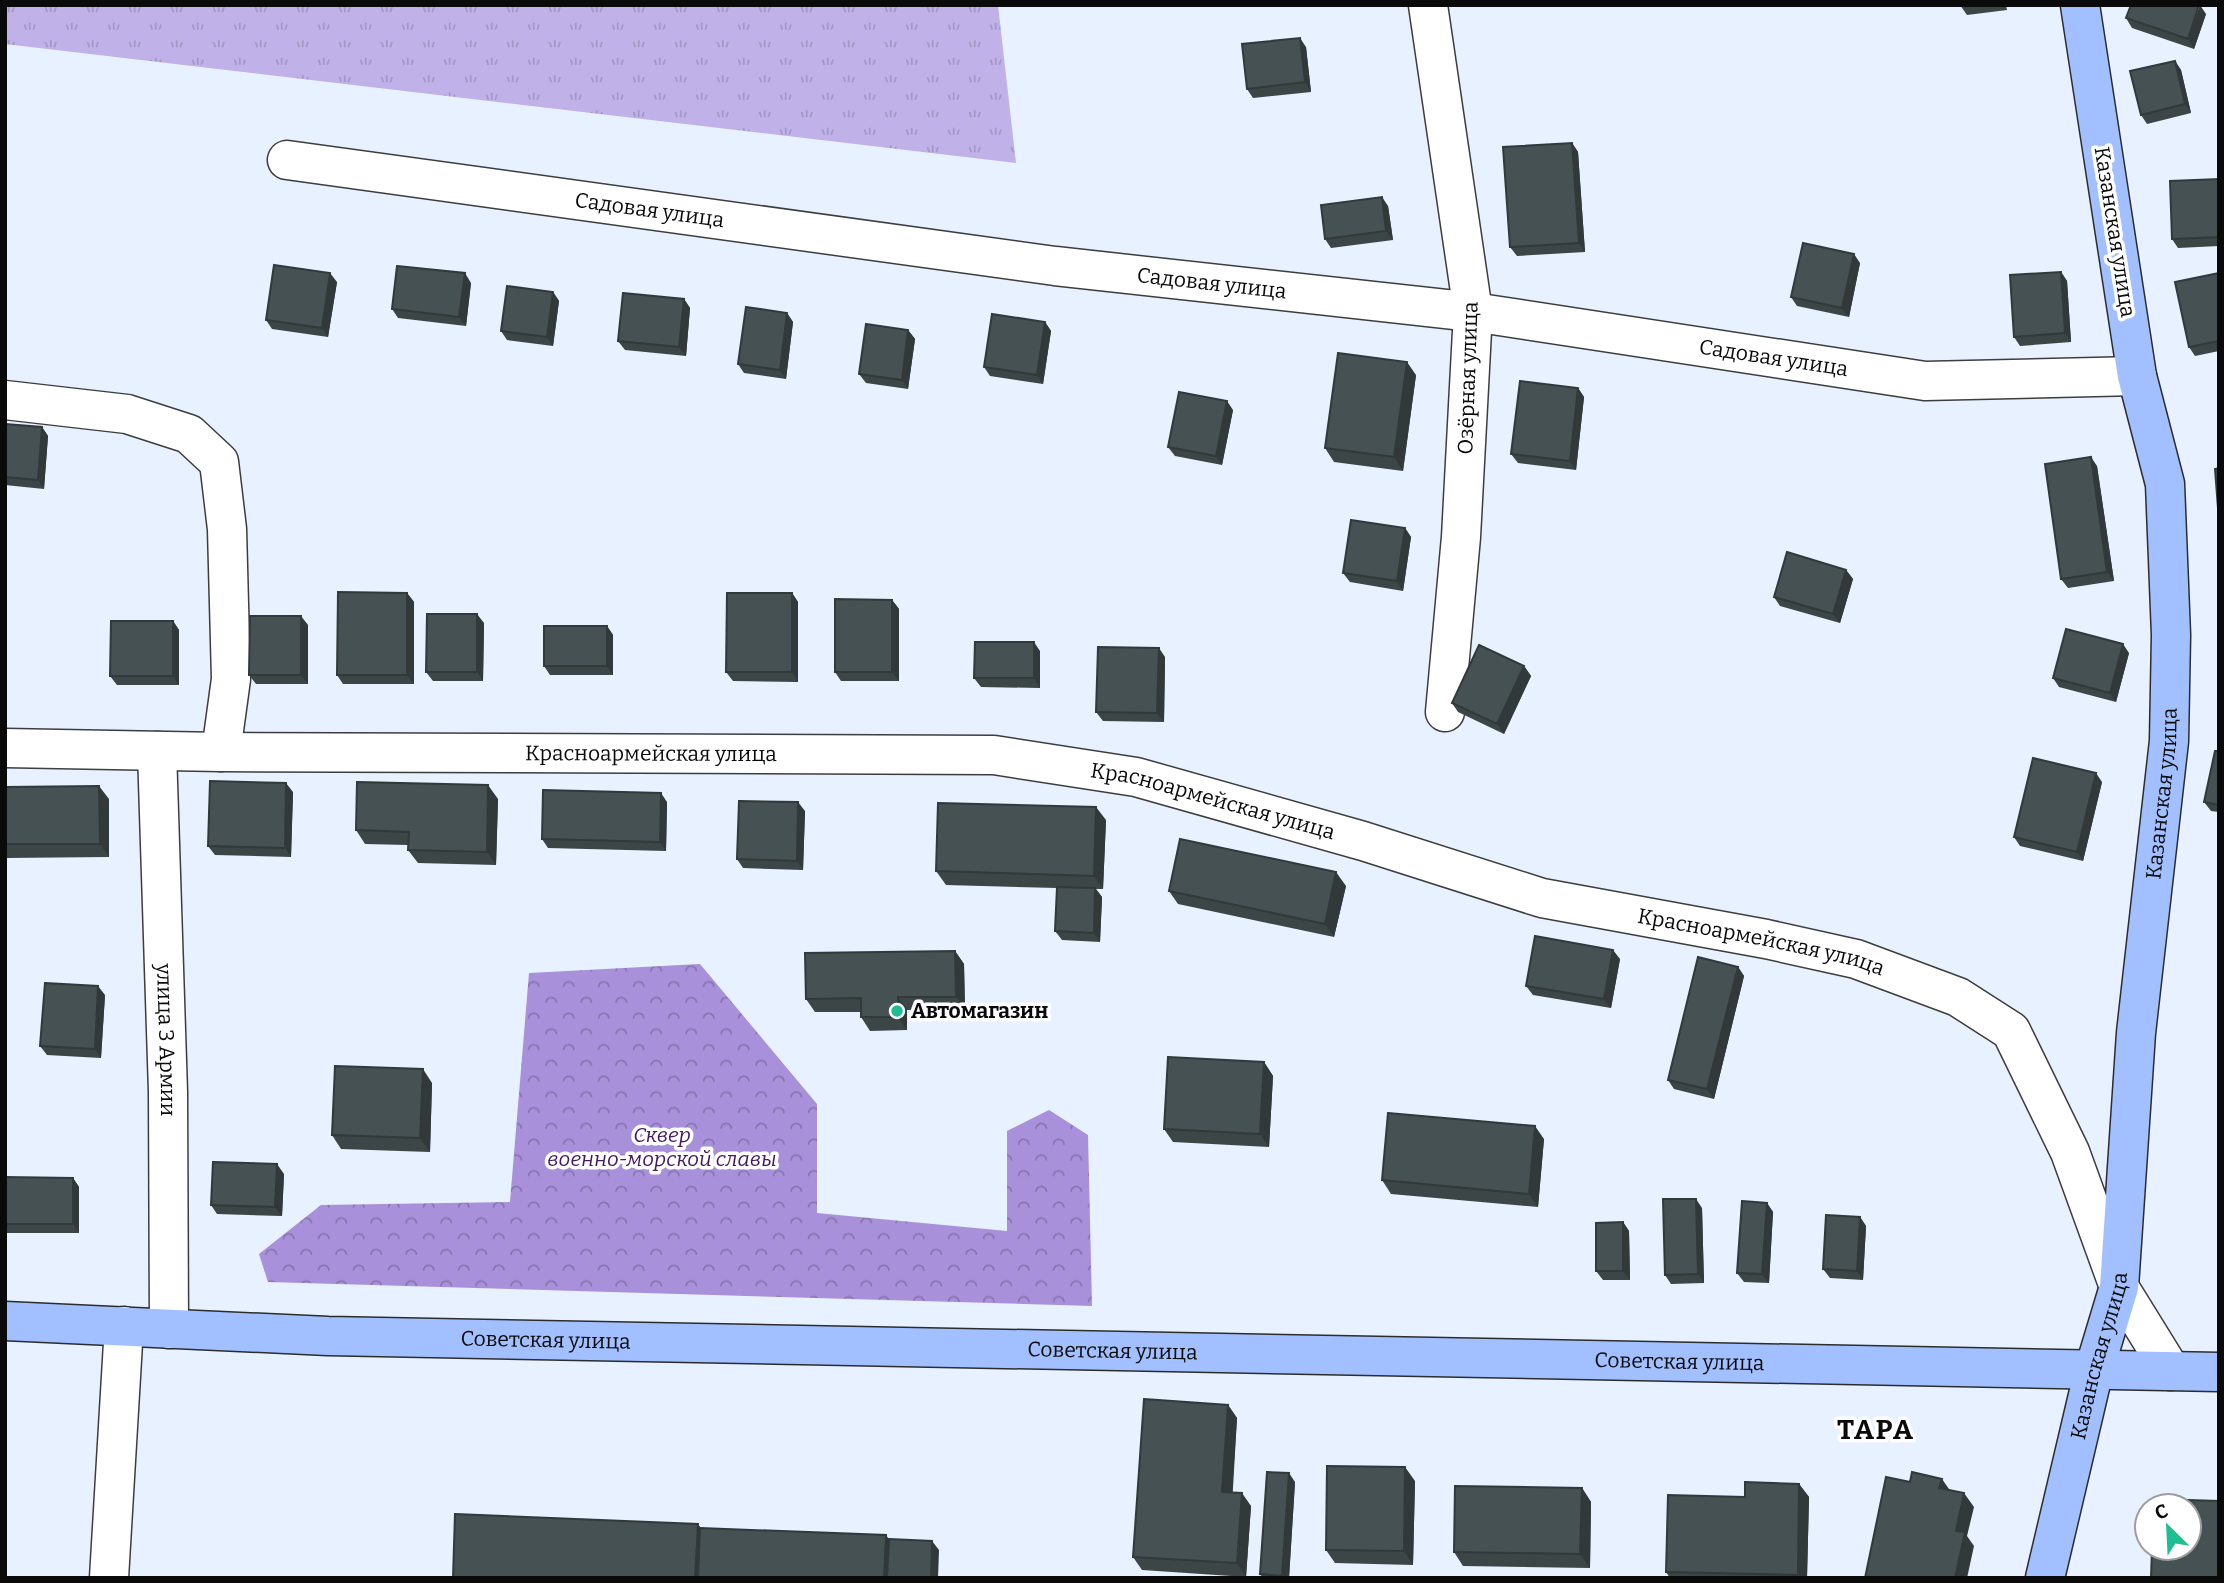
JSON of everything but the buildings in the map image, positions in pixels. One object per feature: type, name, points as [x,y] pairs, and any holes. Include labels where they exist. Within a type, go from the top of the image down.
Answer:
[{"type":"main road","name":"Казанская улица","points":[[2045,1578],[2094,1370],[2119,1287],[2136,1034],[2169,741],[2171,635],[2165,484],[2137,376],[2080,5]]},
{"type":"main road","name":"Советская улица","points":[[5,1321],[342,1336],[2219,1372]]},
{"type":"main road","points":[[2171,1371],[2219,1400]]},
{"type":"street","name":"Озёрная улица","points":[[1428,5],[1473,312],[1461,537],[1445,712]]},
{"type":"street","name":"Садовая улица","points":[[287,160],[1055,266],[1473,312],[1925,381],[2137,376]]},
{"type":"street","points":[[5,400],[127,414],[189,434],[219,462],[227,529],[231,679],[221,752]]},
{"type":"street","name":"Красноармейская улица","points":[[5,748],[221,752],[994,755],[1136,777],[1363,841],[1542,898],[1766,939],[1856,959],[1958,997],[2011,1031],[2070,1152],[2119,1287],[2171,1371]]},
{"type":"street","name":"улица 3 Армии","points":[[157,751],[168,1092],[169,1329]]},
{"type":"street","points":[[109,1578],[124,1326]]},
{"type":"green space","points":[[5,5],[998,5],[1016,163],[5,44]]},
{"type":"green space","name":"Сквер военно-морской славы","points":[[700,964],[817,1104],[817,1213],[1007,1231],[1007,1131],[1049,1110],[1088,1135],[1092,1306],[268,1282],[259,1254],[321,1205],[510,1202],[529,973]]},
{"type":"place","name":"Автомагазин","points":[[897,1011]]},
{"type":"district","name":"ТАРА","points":[[1876,1429]]}]
